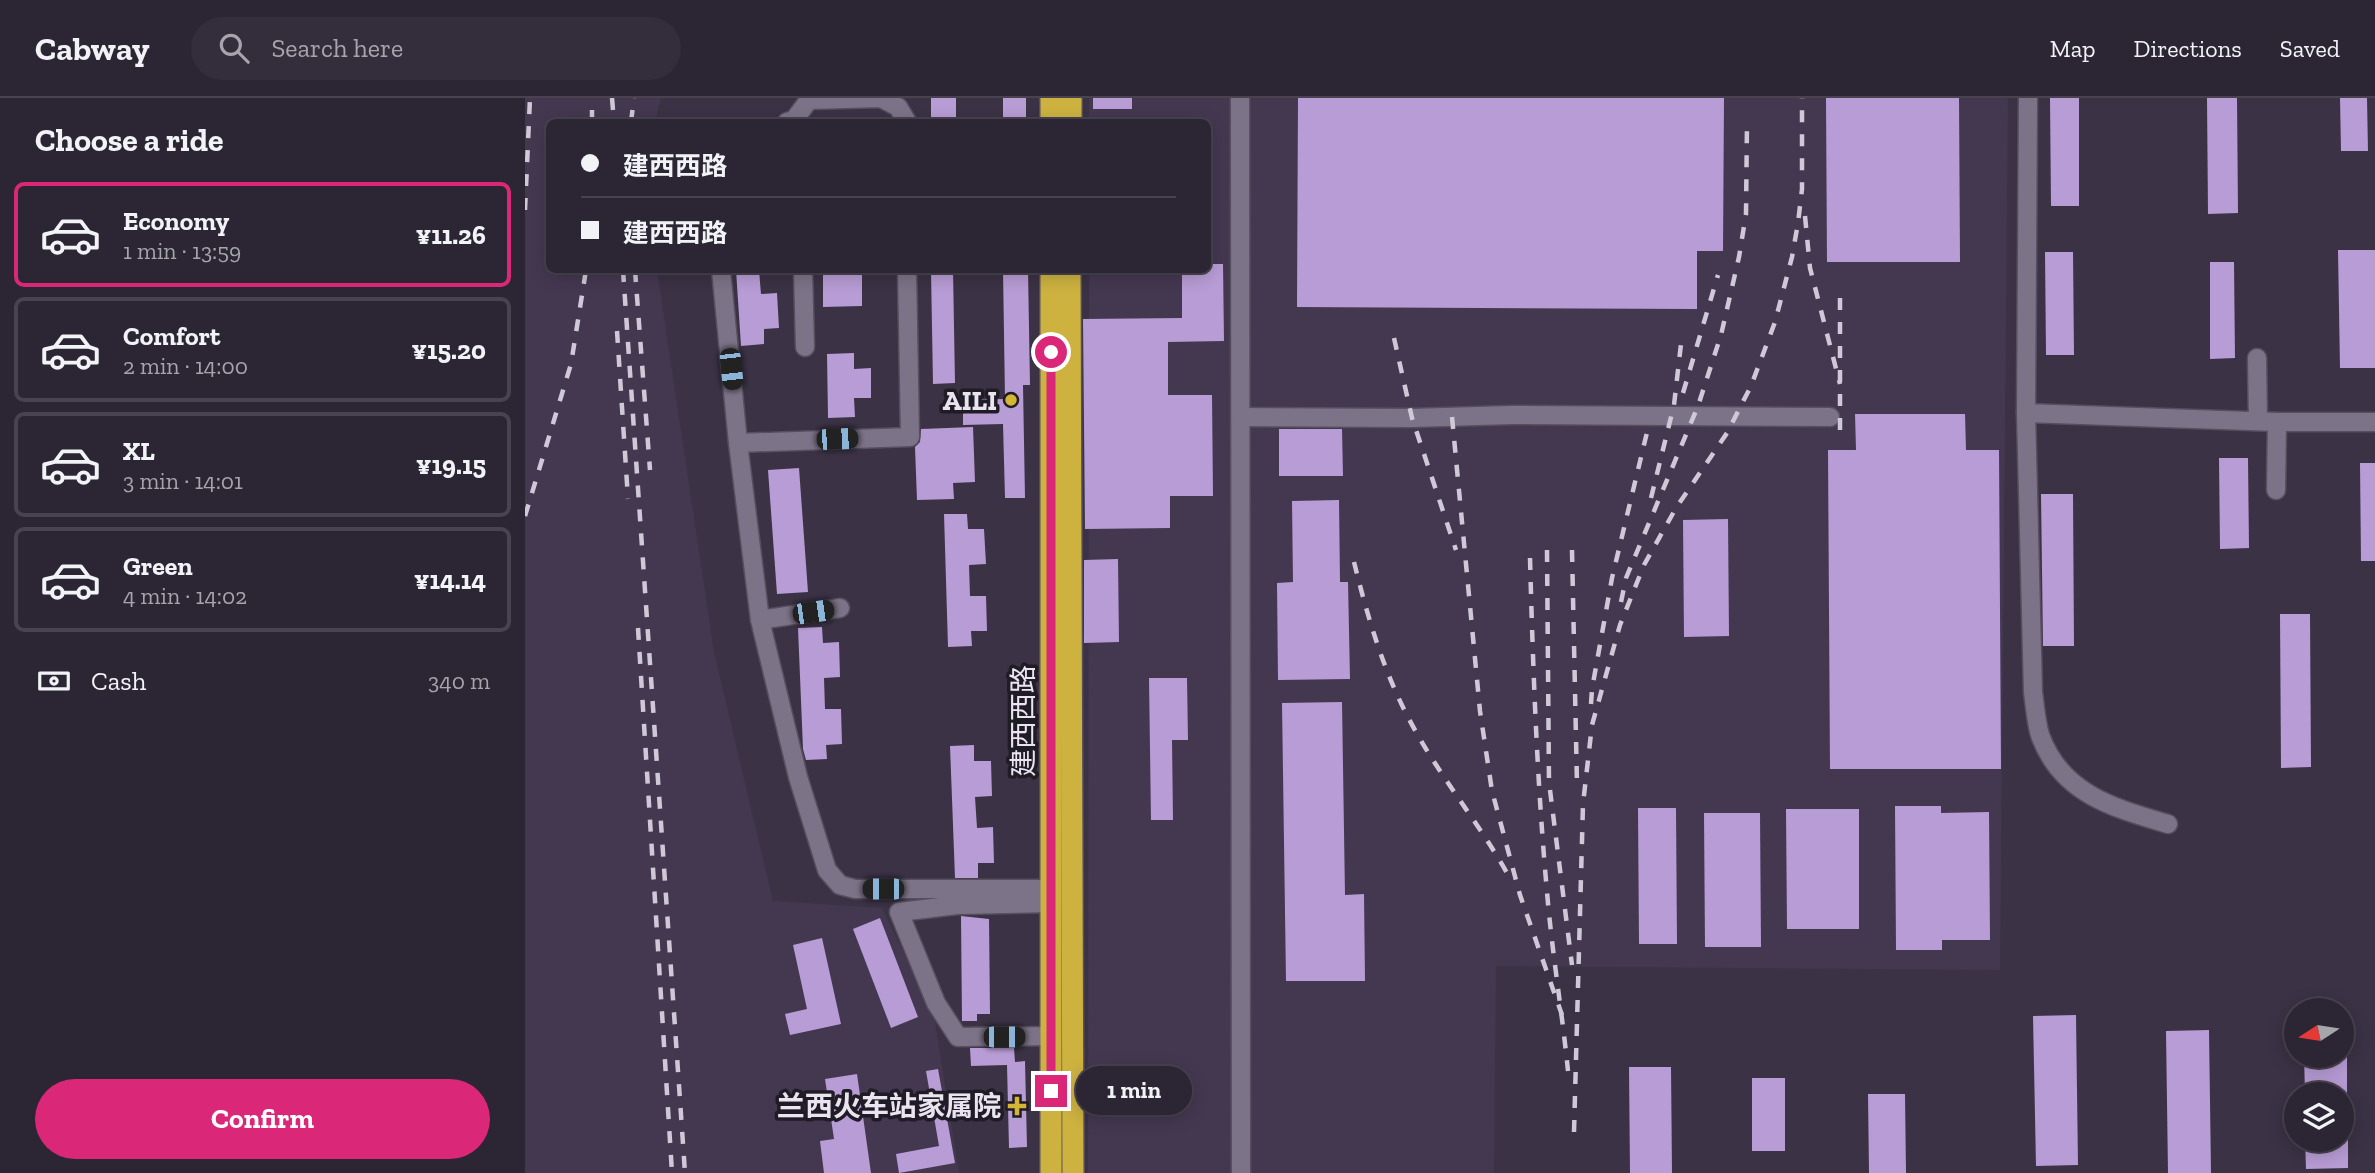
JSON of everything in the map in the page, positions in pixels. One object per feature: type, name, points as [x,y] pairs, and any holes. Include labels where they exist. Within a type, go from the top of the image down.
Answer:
[{"type":"highway","points":[[1051,98],[1051,119]]},
{"type":"highway","points":[[1071,98],[1071,119]]},
{"type":"highway","name":"建西西路","points":[[1051,273],[1051,1173]]},
{"type":"highway","name":"建西西路","points":[[1070,273],[1073,1173]]},
{"type":"street","points":[[795,119],[809,100],[881,98],[898,107],[905,119]]},
{"type":"street","points":[[1240,98],[1241,1173]]},
{"type":"street","points":[[2028,98],[2026,413],[2033,692],[2040,734],[2055,766],[2086,794],[2130,813],[2168,824]]},
{"type":"street","points":[[721,273],[738,443],[760,620],[798,777],[827,870],[840,885],[855,889],[1051,896]]},
{"type":"street","points":[[803,273],[805,347]]},
{"type":"street","points":[[738,443],[910,437],[908,273]]},
{"type":"street","points":[[2257,358],[2258,421]]},
{"type":"street","points":[[2026,413],[2277,422],[2375,422]]},
{"type":"street","points":[[1241,417],[1830,417]]},
{"type":"street","points":[[2276,490],[2277,422]]},
{"type":"street","points":[[760,620],[840,608]]},
{"type":"street","points":[[1051,896],[899,912],[936,1003],[958,1037],[1051,1036]]},
{"type":"shaded area","points":[[525,98],[661,98],[656,119],[546,119],[546,273],[657,273],[714,652],[773,901],[882,908],[934,1016],[959,1173],[525,1173]]},
{"type":"shaded area","points":[[1089,98],[2008,98],[2000,970],[1496,966],[1494,1173],[1088,1173],[1089,273],[1211,273],[1211,119],[1089,119]]},
{"type":"building","points":[[931,98],[956,98],[956,119],[931,119]]},
{"type":"building","points":[[1003,98],[1026,98],[1026,119],[1003,119]]},
{"type":"building","points":[[1093,98],[1132,98],[1132,109],[1093,109]]},
{"type":"building","points":[[1298,98],[1724,98],[1723,251],[1697,251],[1697,309],[1297,307]]},
{"type":"building","points":[[1826,98],[1959,98],[1960,262],[1827,262]]},
{"type":"building","points":[[2050,98],[2079,98],[2079,206],[2051,206]]},
{"type":"building","points":[[2207,98],[2237,98],[2238,213],[2208,214]]},
{"type":"building","points":[[2340,98],[2367,98],[2368,151],[2341,151]]},
{"type":"building","points":[[2338,250],[2375,250],[2375,368],[2340,368]]},
{"type":"building","points":[[2045,252],[2073,252],[2074,355],[2046,355]]},
{"type":"building","points":[[2210,262],[2234,262],[2235,358],[2210,359]]},
{"type":"building","points":[[1211,264],[1223,264],[1224,341],[1168,342],[1168,395],[1212,395],[1213,496],[1170,496],[1170,528],[1085,529],[1083,319],[1182,318],[1182,273],[1211,273]]},
{"type":"building","points":[[736,273],[759,273],[761,294],[777,293],[779,328],[764,329],[764,344],[741,346]]},
{"type":"building","points":[[823,273],[862,273],[862,306],[823,307]]},
{"type":"building","points":[[931,273],[953,273],[955,383],[933,384]]},
{"type":"building","points":[[1003,273],[1028,273],[1030,385],[1023,385],[1025,498],[1005,498],[1003,424],[963,425],[963,400],[1005,399]]},
{"type":"building","points":[[854,353],[854,369],[871,368],[871,398],[854,398],[855,417],[828,418],[827,354]]},
{"type":"building","points":[[1855,414],[1965,414],[1966,450],[1999,450],[2001,769],[1830,769],[1828,450],[1856,450]]},
{"type":"building","points":[[973,427],[975,482],[953,483],[954,499],[917,500],[915,447],[920,442],[921,429]]},
{"type":"building","points":[[1279,429],[1342,429],[1343,476],[1279,476]]},
{"type":"building","points":[[2219,458],[2248,458],[2249,548],[2220,549]]},
{"type":"building","points":[[2360,463],[2375,463],[2375,561],[2361,561]]},
{"type":"building","points":[[799,468],[808,592],[777,594],[768,470]]},
{"type":"building","points":[[2041,494],[2073,494],[2074,646],[2043,646]]},
{"type":"building","points":[[1339,500],[1340,582],[1348,582],[1350,679],[1278,680],[1277,583],[1293,582],[1292,501]]},
{"type":"building","points":[[944,514],[967,514],[968,529],[984,529],[986,564],[969,565],[970,596],[986,596],[987,631],[971,631],[972,646],[948,647]]},
{"type":"building","points":[[1728,519],[1729,636],[1684,637],[1683,520]]},
{"type":"building","points":[[1118,559],[1119,642],[1084,643],[1084,560]]},
{"type":"building","points":[[2280,614],[2310,614],[2311,767],[2281,768]]},
{"type":"building","points":[[822,627],[823,643],[839,642],[840,677],[824,678],[825,709],[841,709],[842,744],[826,745],[827,759],[806,760],[803,749],[798,628]]},
{"type":"building","points":[[1149,678],[1187,678],[1188,740],[1172,740],[1173,820],[1151,820]]},
{"type":"building","points":[[1342,702],[1345,895],[1364,894],[1365,981],[1286,981],[1282,703]]},
{"type":"building","points":[[974,745],[974,761],[991,761],[992,796],[975,797],[977,828],[993,827],[994,863],[978,863],[978,878],[955,878],[950,746]]},
{"type":"building","points":[[1895,806],[1941,806],[1941,813],[1989,812],[1990,940],[1942,940],[1942,950],[1896,950]]},
{"type":"building","points":[[1638,808],[1676,808],[1677,944],[1639,944]]},
{"type":"building","points":[[1786,809],[1859,809],[1859,929],[1787,929]]},
{"type":"building","points":[[1704,813],[1760,813],[1761,947],[1705,947]]},
{"type":"building","points":[[961,916],[989,919],[990,1014],[977,1014],[977,1021],[962,1021]]},
{"type":"building","points":[[880,918],[918,1017],[891,1028],[853,929]]},
{"type":"building","points":[[822,938],[841,1024],[790,1035],[785,1014],[807,1009],[793,945]]},
{"type":"building","points":[[2076,1015],[2078,1165],[2036,1166],[2033,1016]]},
{"type":"building","points":[[2209,1030],[2211,1173],[2168,1173],[2166,1031]]},
{"type":"building","name":"兰西火车站家属院","points":[[970,1048],[1014,1048],[1015,1062],[1025,1061],[1027,1147],[1009,1148],[1007,1065],[971,1066]]},
{"type":"building","points":[[1629,1067],[1671,1067],[1672,1173],[1630,1173]]},
{"type":"building","points":[[2304,1068],[2347,1068],[2347,1082],[2305,1082]]},
{"type":"building","points":[[938,1069],[955,1163],[899,1173],[896,1154],[939,1146],[926,1071]]},
{"type":"building","points":[[857,1074],[871,1173],[824,1173],[820,1141],[834,1139],[825,1079]]},
{"type":"building","points":[[1752,1078],[1785,1078],[1785,1151],[1752,1151]]},
{"type":"building","points":[[1868,1094],[1905,1094],[1906,1173],[1869,1173]]},
{"type":"building","points":[[2305,1152],[2348,1152],[2348,1168],[2306,1169]]},
{"type":"railway","points":[[525,210],[530,98]]},
{"type":"railway","points":[[592,98],[592,119]]},
{"type":"railway","points":[[612,98],[614,119]]},
{"type":"railway","points":[[631,119],[634,98]]},
{"type":"railway","points":[[1574,1132],[1583,804],[1592,725],[1620,625],[1644,565],[1676,508],[1727,433],[1751,386],[1775,322],[1798,223],[1802,189],[1802,98]]},
{"type":"railway","points":[[1621,602],[1626,578],[1698,406],[1721,335],[1746,214],[1747,122]]},
{"type":"railway","points":[[1805,216],[1810,268],[1840,384]]},
{"type":"railway","points":[[525,516],[571,364],[586,273]]},
{"type":"railway","points":[[623,273],[685,1173]]},
{"type":"railway","points":[[635,273],[650,470]]},
{"type":"railway","points":[[1683,393],[1718,275]]},
{"type":"railway","points":[[1840,295],[1840,430]]},
{"type":"railway","points":[[617,331],[628,499]]},
{"type":"railway","points":[[1394,338],[1412,418],[1456,550]]},
{"type":"railway","points":[[1651,498],[1674,405],[1681,344]]},
{"type":"railway","points":[[1452,417],[1480,711],[1492,791],[1520,895],[1562,1015]]},
{"type":"railway","points":[[1591,704],[1612,578],[1649,424]]},
{"type":"railway","points":[[1547,550],[1549,782],[1572,965]]},
{"type":"railway","points":[[1572,550],[1577,785]]},
{"type":"railway","points":[[1530,558],[1544,850],[1568,1071]]},
{"type":"railway","points":[[1354,562],[1377,642],[1400,700],[1420,739],[1507,873]]},
{"type":"railway","points":[[638,628],[672,1173]]},
{"type":"place","name":"AILI","points":[[1011,400]]},
{"type":"place","name":"兰西火车站家属院","points":[[1017,1106]]},
{"type":"route","points":[[1051,352],[1051,1091]]}]
